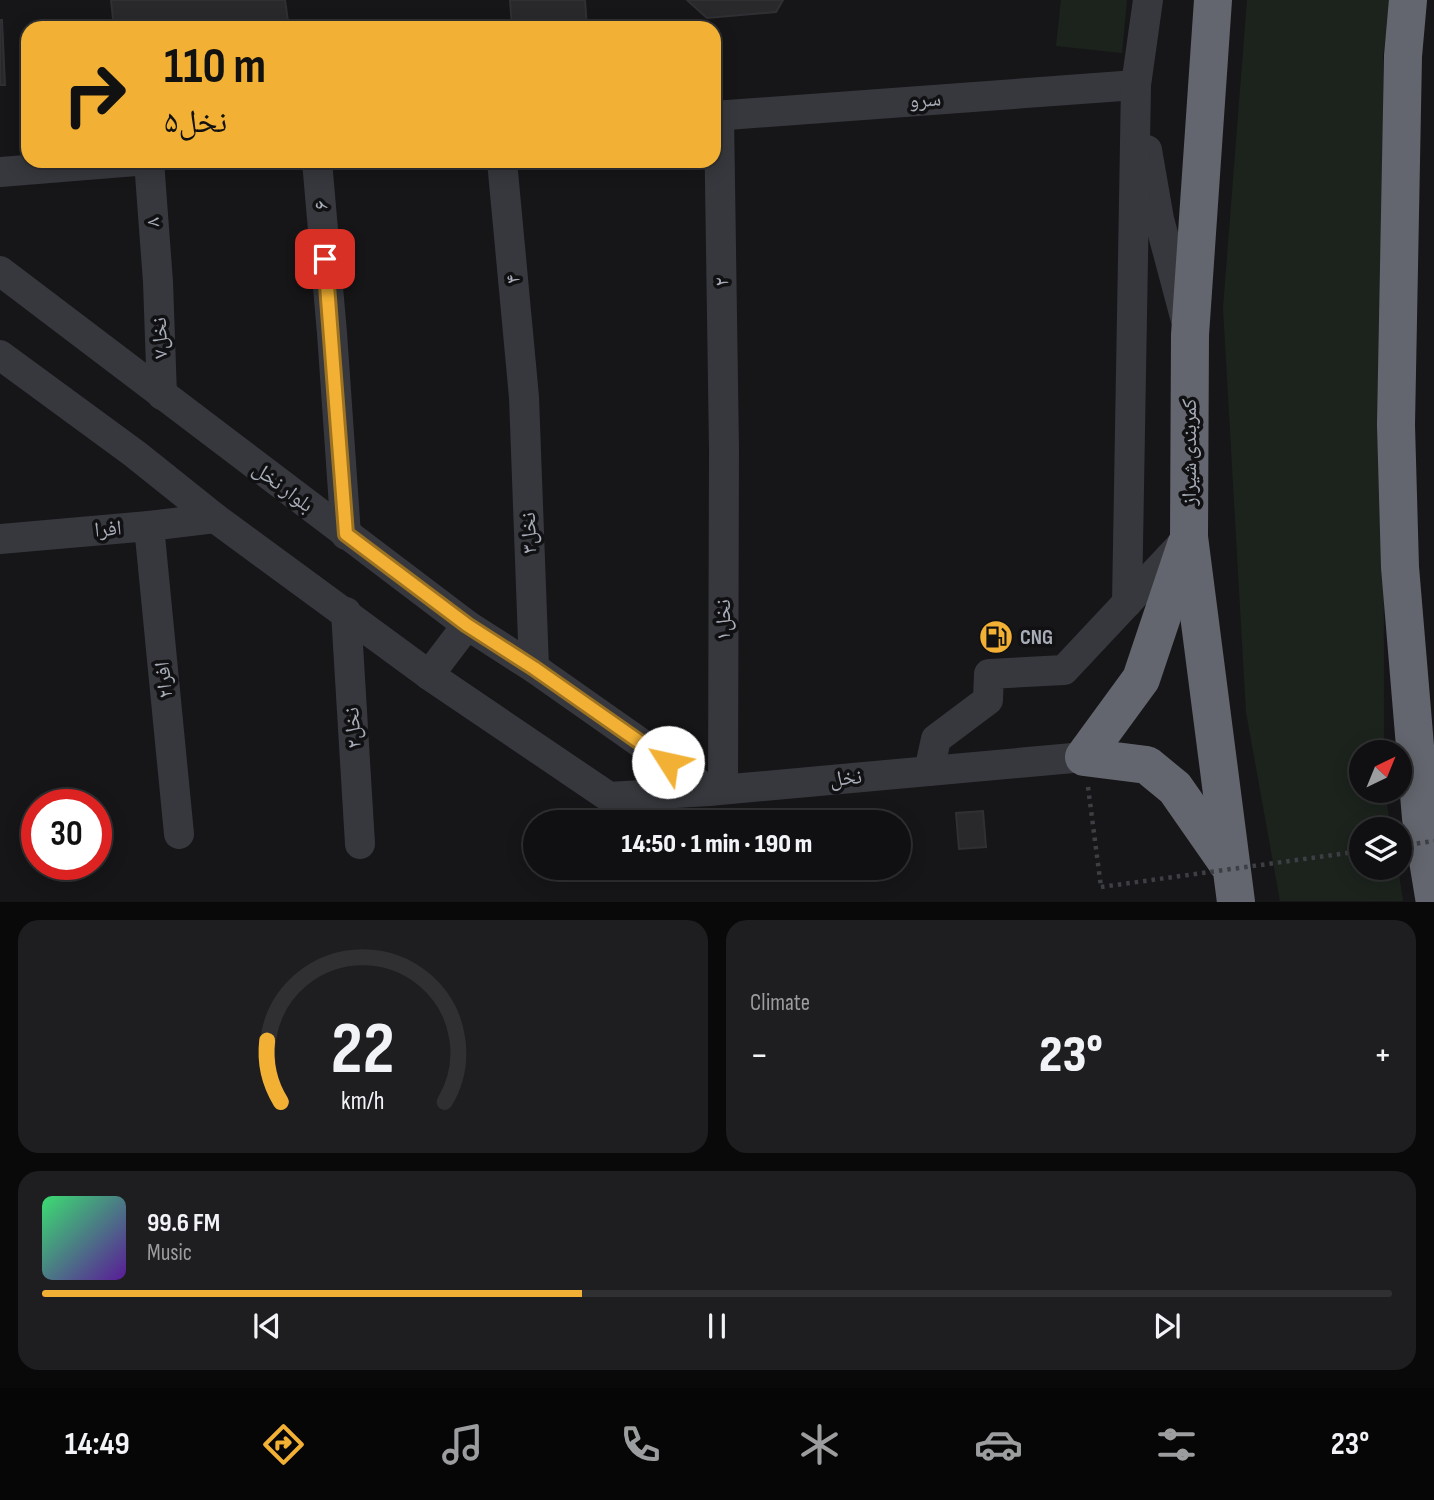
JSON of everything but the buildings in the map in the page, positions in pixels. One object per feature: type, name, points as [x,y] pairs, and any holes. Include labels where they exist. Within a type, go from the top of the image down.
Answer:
[{"type":"highway","name":"کمربندی شیراز","points":[[1213,0],[1190,335],[1189,537],[1234,886]]},
{"type":"highway","points":[[1408,0],[1403,56],[1396,438],[1400,567],[1420,804],[1434,897]]},
{"type":"highway","points":[[1189,537],[1141,679],[1084,757],[1147,765],[1175,788],[1234,886]]},
{"type":"street","points":[[1126,603],[1136,85],[1148,0]]},
{"type":"street","points":[[1136,85],[1159,219],[1190,335]]},
{"type":"street","name":"سرو","points":[[721,115],[1136,85]]},
{"type":"street","points":[[0,172],[49,168]]},
{"type":"street","name":"۸","points":[[150,168],[158,282]]},
{"type":"street","name":"۶","points":[[318,168],[346,534]]},
{"type":"street","name":"۴","points":[[503,168],[524,397]]},
{"type":"street","name":"۲","points":[[718,168],[724,450]]},
{"type":"street","name":"بلوار نخل","points":[[0,271],[467,625],[716,790]]},
{"type":"street","name":"نخل۷","points":[[158,282],[162,395]]},
{"type":"street","points":[[0,355],[429,676],[467,625]]},
{"type":"street","name":"نخل۳","points":[[524,397],[534,668]]},
{"type":"street","name":"نخل۱","points":[[716,790],[724,450]]},
{"type":"street","name":"افرا","points":[[0,539],[149,526],[215,517]]},
{"type":"street","name":"۲افرا","points":[[149,526],[179,834]]},
{"type":"street","points":[[929,771],[936,739],[988,700],[989,674],[1064,670],[1189,537]]},
{"type":"street","name":"نخل۲","points":[[346,612],[360,844]]},
{"type":"street","name":"نخل","points":[[429,676],[609,797],[1084,757]]},
{"type":"path","points":[[1092,823],[1101,887],[1349,853]]},
{"type":"path","points":[[1412,844],[1434,841]]},
{"type":"shaded area","points":[[1061,0],[1127,0],[1122,53],[1056,46]]},
{"type":"shaded area","points":[[1247,0],[1391,0],[1383,55],[1384,740],[1349,740],[1349,803],[1387,803],[1389,817],[1349,817],[1349,880],[1400,880],[1403,901],[1280,901],[1246,712],[1223,308]]},
{"type":"place","name":"CNG","points":[[996,637]]},
{"type":"route","points":[[325,259],[346,534],[467,625],[534,668],[668,762]]}]
